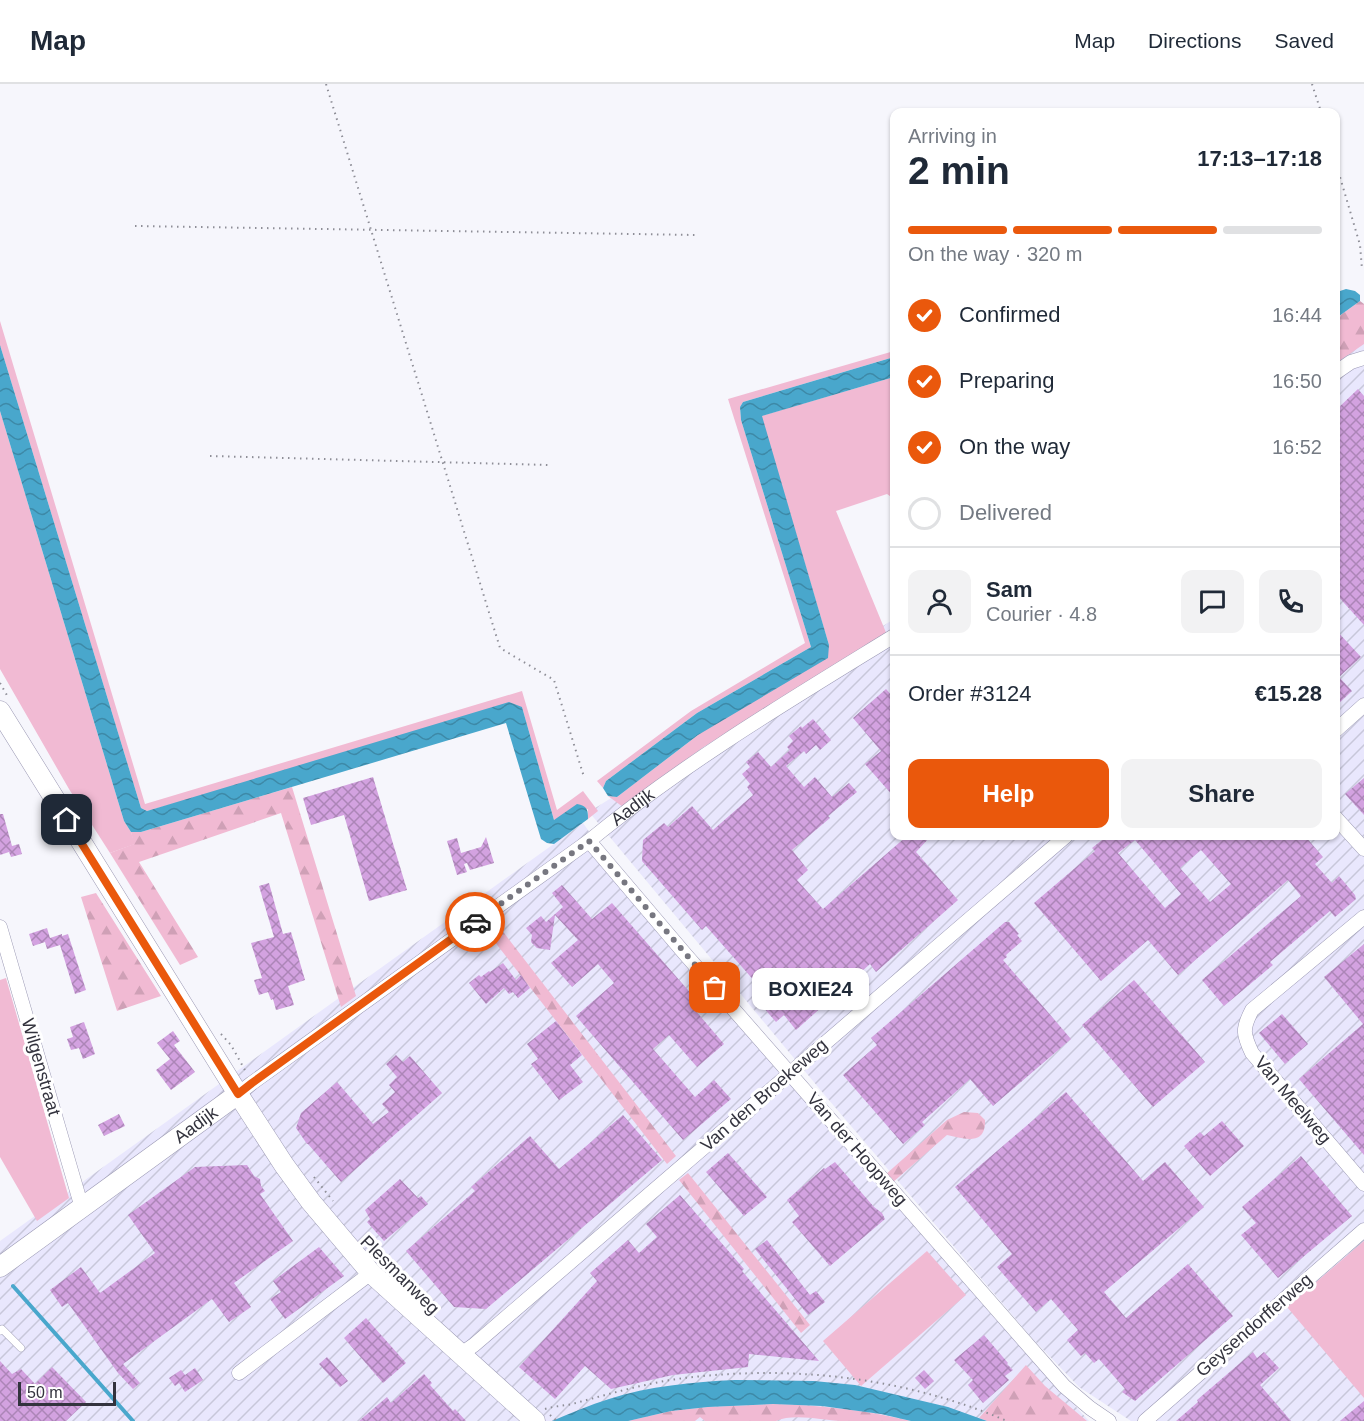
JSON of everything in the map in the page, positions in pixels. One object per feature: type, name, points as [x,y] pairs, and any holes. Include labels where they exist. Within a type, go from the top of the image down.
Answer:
[{"type":"main road","name":"Plesmanweg","points":[[0,711],[245,1089],[284,1166],[311,1202],[371,1273],[461,1354],[544,1416]]},
{"type":"main road","name":"Aadijk","points":[[0,1267],[245,1089]]},
{"type":"street","points":[[1340,370],[1351,362],[1364,358]]},
{"type":"street","name":"Aadijk","points":[[245,1089],[685,770],[784,704],[890,638]]},
{"type":"street","points":[[1340,727],[1364,705]]},
{"type":"street","points":[[1340,823],[1364,849]]},
{"type":"street","name":"Van den Broekeweg","points":[[461,1354],[1061,840]]},
{"type":"street","name":"Van der Hoopweg","points":[[589,841],[685,954],[1064,1386],[1109,1421]]},
{"type":"street","name":"Van Meelweg","points":[[1364,917],[1252,1010],[1244,1037],[1252,1053],[1364,1184]]},
{"type":"street","name":"Wilgenstraat","points":[[0,927],[82,1208]]},
{"type":"street","name":"Geysendorfferweg","points":[[1145,1421],[1364,1230]]},
{"type":"street","points":[[239,1373],[371,1273]]},
{"type":"lane","points":[[0,1331],[2,1329],[21,1348]]},
{"type":"path","points":[[326,84],[500,648],[554,680],[584,777]]},
{"type":"path","points":[[1312,84],[1319,108]]},
{"type":"path","points":[[1340,177],[1360,245],[1362,269]]},
{"type":"path","points":[[135,225],[695,236]]},
{"type":"path","points":[[210,456],[548,465]]},
{"type":"path","points":[[231,1045],[245,1089]]},
{"type":"path","points":[[312,1174],[338,1208]]},
{"type":"path","points":[[544,1416],[573,1404],[637,1387],[681,1378],[743,1373],[817,1374],[859,1379],[946,1399],[1007,1421]]},
{"type":"path","points":[[544,1416],[557,1421]]},
{"type":"shaded area","points":[[1364,325],[1364,1421],[1131,1421],[1079,1387],[1032,1338],[828,1099],[589,812],[890,622],[890,840],[1340,840],[1340,337]]},
{"type":"shaded area","points":[[583,823],[614,867],[991,1314],[1089,1421],[0,1421],[0,1241]]},
{"type":"green space","points":[[1360,301],[1364,304],[1364,344],[1340,361],[1340,315]]},
{"type":"green space","points":[[0,321],[145,804],[522,691],[557,810],[583,791],[598,811],[588,819],[588,809],[554,820],[522,707],[147,811],[141,808],[0,345]]},
{"type":"green space","points":[[890,352],[890,358],[743,402],[740,407],[741,420],[811,647],[697,713],[606,781],[603,788],[597,781],[691,711],[805,643],[728,399]]},
{"type":"green space","points":[[890,378],[890,496],[887,494],[836,511],[887,635],[702,748],[623,807],[608,796],[617,797],[698,735],[829,645],[761,416]]},
{"type":"green space","points":[[0,411],[124,821],[135,844],[110,853],[69,789],[0,669]]},
{"type":"green space","points":[[292,787],[356,996],[341,1007],[281,813],[139,862],[198,957],[180,965],[110,853],[134,844],[131,832],[141,832]]},
{"type":"green space","points":[[96,893],[161,996],[117,1011],[81,897]]},
{"type":"green space","points":[[494,920],[676,1156],[667,1164],[484,928]]},
{"type":"green space","points":[[6,978],[69,1198],[37,1221],[0,1157],[0,980]]},
{"type":"green space","points":[[964,1112],[978,1113],[985,1120],[982,1134],[973,1139],[947,1135],[892,1183],[885,1175],[947,1120]]},
{"type":"green space","points":[[688,1173],[810,1325],[801,1333],[679,1180]]},
{"type":"green space","points":[[1364,1241],[1364,1398],[1287,1307]]},
{"type":"green space","points":[[927,1251],[966,1295],[861,1386],[823,1341]]},
{"type":"green space","points":[[1026,1365],[1045,1386],[1087,1421],[987,1421],[979,1418]]},
{"type":"green space","points":[[773,1404],[842,1409],[911,1421],[841,1421],[791,1417],[776,1421],[705,1421],[700,1417],[695,1421],[628,1421],[671,1411]]},
{"type":"water","points":[[1346,289],[1355,291],[1360,295],[1360,301],[1340,315],[1340,291]]},
{"type":"water","points":[[0,345],[141,808],[147,811],[509,702],[522,707],[554,820],[577,804],[586,808],[588,819],[554,844],[541,839],[506,723],[141,832],[131,832],[124,821],[0,411]]},
{"type":"water","points":[[890,358],[890,378],[762,416],[829,645],[828,658],[698,735],[617,797],[608,796],[603,788],[606,781],[697,713],[811,647],[741,420],[740,407],[743,402]]},
{"type":"water","points":[[735,1380],[814,1381],[855,1385],[948,1407],[987,1421],[911,1421],[881,1414],[822,1406],[773,1404],[671,1411],[628,1421],[552,1421],[602,1401],[640,1391],[687,1383]]},
{"type":"building","points":[[1358,389],[1364,396],[1364,625],[1340,599],[1340,406]]},
{"type":"building","points":[[1340,634],[1361,657],[1340,676]]},
{"type":"building","points":[[1340,678],[1352,691],[1340,702]]},
{"type":"building","points":[[886,689],[890,694],[890,792],[865,764],[881,751],[853,718]]},
{"type":"building","points":[[813,719],[831,740],[820,750],[816,745],[806,754],[804,751],[786,766],[804,787],[815,777],[832,797],[849,783],[857,792],[792,850],[808,870],[797,880],[823,909],[902,840],[927,840],[916,852],[958,900],[876,972],[870,964],[796,1030],[784,1015],[776,1022],[756,999],[764,992],[706,926],[702,930],[642,861],[643,840],[664,823],[668,827],[692,806],[713,830],[753,795],[747,787],[750,784],[742,774],[750,767],[746,762],[758,752],[771,767],[790,750],[787,747],[793,741],[789,736],[801,726],[802,728]]},
{"type":"building","points":[[373,777],[407,890],[369,901],[344,815],[311,825],[303,798]]},
{"type":"building","points":[[1364,778],[1364,815],[1345,794]]},
{"type":"building","points":[[0,814],[3,814],[12,846],[19,844],[22,854],[11,857],[9,852],[0,855]]},
{"type":"building","points":[[486,837],[494,863],[470,870],[467,863],[464,864],[467,872],[457,875],[447,841],[457,838],[461,853],[481,847]]},
{"type":"building","points":[[1102,840],[1135,840],[1308,840],[1323,857],[1315,864],[1332,883],[1339,876],[1356,899],[1335,917],[1330,911],[1270,962],[1273,965],[1224,1006],[1202,980],[1301,896],[1288,880],[1178,975],[1148,940],[1101,981],[1034,903],[1095,851],[1092,848]],"holes":[[[1135,840],[1181,894],[1165,908],[1118,853]],[[1201,850],[1231,884],[1210,902],[1180,868]]]},
{"type":"building","points":[[269,883],[283,934],[291,932],[305,980],[288,986],[294,1005],[276,1010],[268,992],[259,995],[254,980],[262,978],[251,943],[274,937],[259,886]]},
{"type":"building","points":[[562,885],[592,919],[612,903],[701,1005],[695,1010],[724,1044],[697,1067],[669,1035],[653,1049],[695,1097],[714,1080],[731,1099],[683,1140],[576,1016],[614,983],[598,964],[572,987],[551,963],[578,940],[555,915],[550,950],[537,948],[531,942],[532,935],[526,928],[541,916],[546,922],[563,907],[552,893]]},
{"type":"building","points":[[1005,922],[1009,922],[1022,941],[1003,960],[1071,1039],[993,1106],[970,1079],[922,1122],[925,1125],[903,1144],[843,1075],[877,1045],[871,1038]]},
{"type":"building","points":[[47,928],[50,938],[68,934],[86,990],[75,994],[60,945],[47,949],[45,942],[33,946],[29,934]]},
{"type":"building","points":[[1364,944],[1364,1155],[1299,1079],[1363,1024],[1324,977]]},
{"type":"building","points":[[503,963],[516,980],[521,975],[530,988],[518,998],[513,992],[509,994],[504,988],[486,1004],[469,983],[479,975],[481,977]]},
{"type":"building","points":[[1134,980],[1205,1062],[1153,1107],[1082,1025]]},
{"type":"building","points":[[1282,1014],[1308,1044],[1285,1064],[1259,1033]]},
{"type":"building","points":[[556,1021],[582,1055],[570,1065],[583,1082],[559,1100],[531,1064],[538,1059],[527,1044]]},
{"type":"building","points":[[84,1022],[95,1054],[83,1059],[79,1048],[71,1050],[67,1039],[73,1037],[70,1027]]},
{"type":"building","points":[[173,1031],[180,1041],[174,1045],[195,1072],[171,1090],[156,1070],[170,1059],[157,1043]]},
{"type":"building","points":[[396,1055],[403,1062],[410,1056],[442,1093],[341,1182],[296,1128],[301,1113],[337,1082],[373,1124],[389,1112],[382,1104],[395,1092],[389,1085],[397,1077],[386,1064]]},
{"type":"building","points":[[1066,1092],[1143,1181],[1165,1162],[1204,1207],[1104,1292],[1126,1318],[1188,1264],[1233,1316],[1135,1401],[1122,1392],[1125,1389],[1099,1359],[1094,1363],[1085,1353],[1081,1356],[1067,1340],[1078,1330],[1051,1299],[1036,1312],[997,1267],[1012,1254],[955,1187]]},
{"type":"building","points":[[119,1114],[125,1126],[104,1136],[98,1125]]},
{"type":"building","points":[[623,1115],[662,1160],[486,1309],[454,1307],[406,1251],[475,1191],[471,1187],[530,1136],[559,1169]]},
{"type":"building","points":[[1222,1121],[1244,1146],[1210,1176],[1184,1146],[1200,1132],[1204,1136]]},
{"type":"building","points":[[728,1153],[767,1197],[744,1216],[706,1172]]},
{"type":"building","points":[[1301,1156],[1352,1216],[1278,1278],[1241,1235],[1256,1223],[1242,1207]]},
{"type":"building","points":[[835,1162],[885,1219],[830,1266],[792,1222],[799,1216],[787,1200],[824,1168]]},
{"type":"building","points":[[247,1165],[254,1176],[260,1179],[265,1191],[260,1194],[293,1241],[234,1283],[251,1307],[229,1322],[212,1299],[123,1364],[140,1383],[133,1389],[118,1373],[68,1303],[62,1307],[50,1290],[81,1267],[100,1293],[155,1253],[128,1215],[195,1167]]},
{"type":"building","points":[[400,1179],[418,1198],[421,1196],[428,1204],[384,1241],[367,1222],[370,1219],[365,1210]]},
{"type":"building","points":[[680,1195],[819,1361],[749,1354],[748,1367],[673,1375],[611,1389],[585,1366],[555,1399],[519,1367],[597,1281],[590,1273],[628,1240],[639,1253],[657,1237],[646,1224]]},
{"type":"building","points":[[767,1240],[810,1295],[816,1291],[825,1302],[808,1315],[755,1249]]},
{"type":"building","points":[[319,1247],[344,1276],[285,1319],[270,1299],[281,1292],[273,1281]]},
{"type":"building","points":[[366,1318],[406,1363],[383,1383],[344,1338]]},
{"type":"building","points":[[984,1335],[1013,1370],[1005,1376],[1009,1380],[983,1403],[968,1385],[973,1380],[954,1360]]},
{"type":"building","points":[[1253,1352],[1257,1358],[1264,1352],[1279,1368],[1260,1385],[1291,1421],[1176,1421],[1198,1402],[1197,1400]]},
{"type":"building","points":[[327,1357],[348,1381],[340,1387],[319,1364]]},
{"type":"building","points":[[0,1361],[12,1374],[21,1369],[35,1384],[52,1367],[86,1402],[66,1421],[0,1421]]},
{"type":"building","points":[[195,1368],[203,1380],[185,1392],[179,1383],[175,1386],[169,1378],[181,1370],[185,1375]]},
{"type":"building","points":[[924,1370],[934,1381],[925,1389],[915,1378]]},
{"type":"building","points":[[424,1374],[432,1383],[430,1385],[453,1411],[455,1409],[466,1421],[359,1421],[387,1397],[391,1403]]},
{"type":"building","points":[[1364,1401],[1364,1421],[1340,1421]]},
{"type":"waterway","points":[[13,1286],[133,1421]]},
{"type":"way so far","points":[[475,922],[589,841],[715,988]]},
{"type":"place","name":"BOXIE24","points":[[715,988]]},
{"type":"route","points":[[67,820],[238,1094],[475,922]]}]
